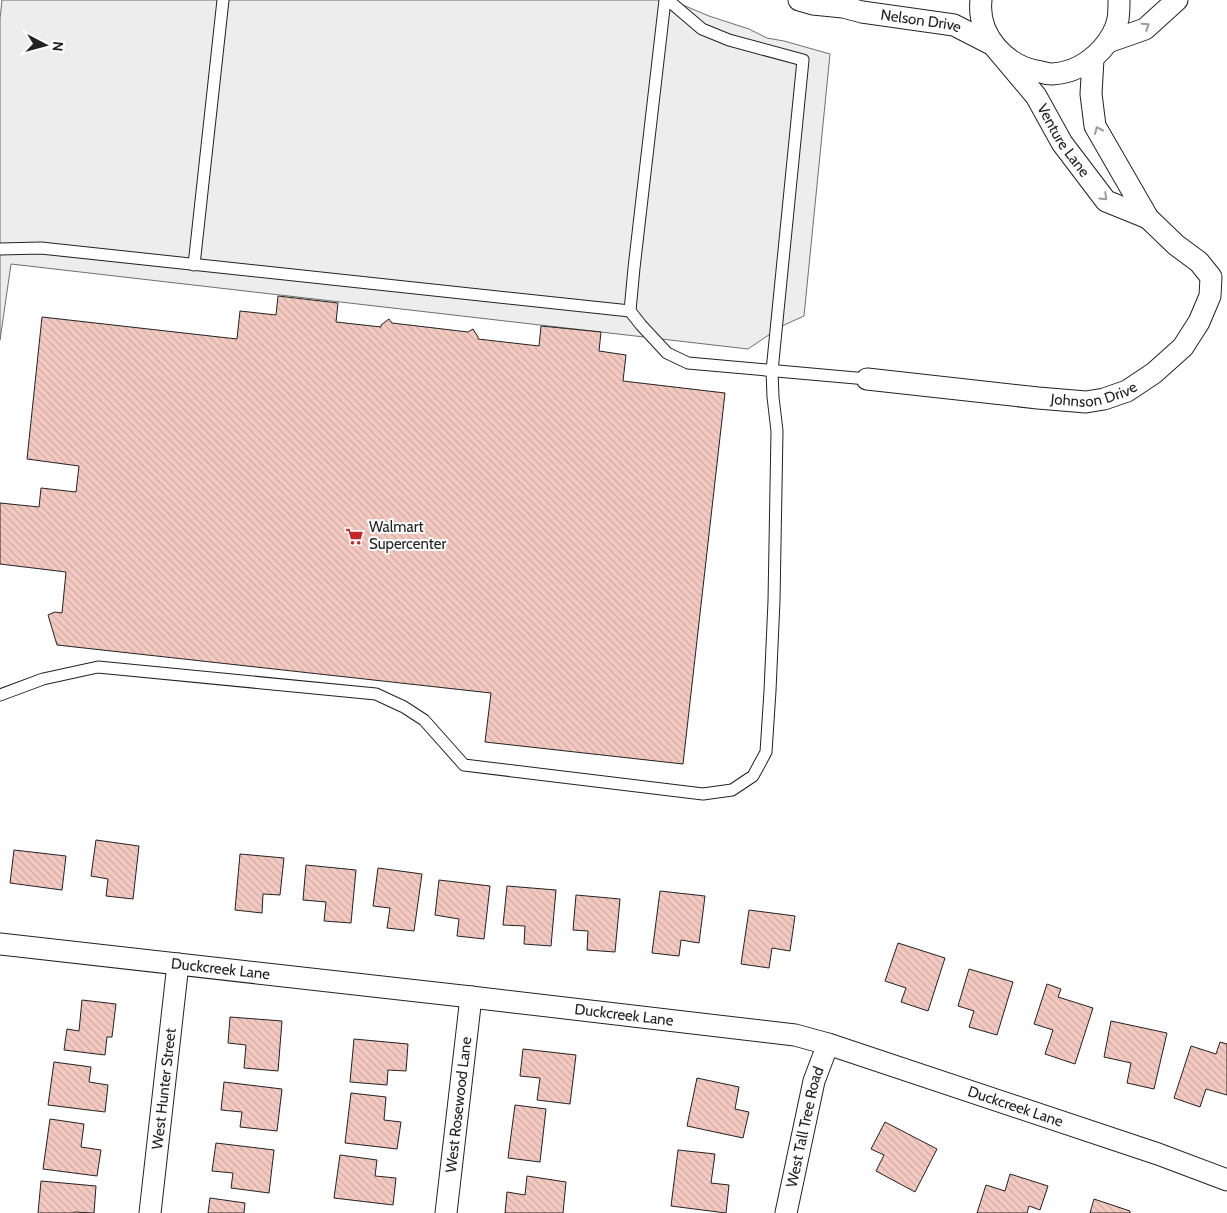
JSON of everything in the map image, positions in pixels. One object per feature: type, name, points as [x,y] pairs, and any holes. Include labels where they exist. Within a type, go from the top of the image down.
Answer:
[{"type":"street","name":"Nelson Drive","points":[[799,0],[813,4],[853,4],[862,12],[954,24],[994,45]]},
{"type":"street","points":[[981,0],[980,7],[984,27],[994,45],[1009,61],[1029,71],[1052,74],[1074,70],[1093,59],[1108,42],[1118,21],[1119,0]]},
{"type":"street","points":[[1108,42],[1146,28],[1178,0]]},
{"type":"street","name":"Venture Lane","points":[[994,45],[1036,96],[1062,143],[1106,201],[1148,218]]},
{"type":"street","name":"Venture Lane","points":[[1093,59],[1092,94],[1095,126],[1148,218],[1176,245]]},
{"type":"street","name":"Johnson Drive","points":[[866,379],[1030,398],[1086,402],[1104,399],[1127,391],[1154,372],[1183,347],[1199,322],[1210,296],[1211,277],[1199,262],[1176,245]]},
{"type":"street","name":"Duckcreek Lane","points":[[0,944],[471,996],[780,1033],[807,1038],[1158,1154],[1227,1180]]},
{"type":"street","name":"West Hunter Street","points":[[150,1213],[178,964]]},
{"type":"street","name":"West Rosewood Lane","points":[[446,1213],[471,996]]},
{"type":"street","name":"West Tall Tree Road","points":[[786,1213],[814,1081],[828,1044]]},
{"type":"lane","points":[[194,265],[223,0]]},
{"type":"lane","points":[[667,0],[630,311],[667,353],[688,363],[866,379]]},
{"type":"lane","points":[[0,695],[43,679],[98,667],[376,694],[404,707],[424,720],[464,765],[703,794],[732,790],[753,776],[766,752],[774,601],[778,431],[773,398],[772,370],[802,60],[730,40],[702,28],[667,0]]},
{"type":"lane","points":[[0,249],[41,248],[630,311]]},
{"type":"shaded area","points":[[2,0],[671,0],[709,16],[749,29],[767,38],[830,54],[804,316],[782,326],[748,349],[11,264],[0,340],[0,19]]},
{"type":"building","name":"Walmart Supercenter","points":[[278,296],[338,303],[336,322],[381,327],[389,319],[392,323],[468,332],[473,329],[478,339],[539,346],[541,326],[601,332],[599,351],[626,355],[623,381],[725,393],[683,764],[485,742],[491,693],[57,645],[48,615],[55,612],[62,613],[66,572],[0,564],[0,503],[39,507],[41,488],[76,492],[79,466],[27,459],[42,317],[237,339],[240,311],[276,315]]},
{"type":"building","points":[[96,840],[139,846],[133,899],[106,896],[108,879],[91,876]]},
{"type":"building","points":[[14,850],[66,856],[62,890],[10,883]]},
{"type":"building","points":[[240,854],[284,858],[280,895],[263,894],[262,913],[235,910]]},
{"type":"building","points":[[306,865],[356,870],[351,923],[324,921],[326,902],[303,900]]},
{"type":"building","points":[[378,868],[422,874],[414,931],[387,928],[390,908],[373,906]]},
{"type":"building","points":[[439,880],[490,886],[484,939],[457,936],[459,919],[435,915]]},
{"type":"building","points":[[507,886],[556,890],[551,946],[524,944],[525,926],[503,925]]},
{"type":"building","points":[[660,891],[705,896],[699,943],[681,940],[679,956],[652,953]]},
{"type":"building","points":[[576,895],[620,899],[615,952],[587,950],[588,931],[573,930]]},
{"type":"building","points":[[749,910],[795,916],[790,951],[772,948],[769,968],[741,964]]},
{"type":"building","points":[[898,943],[945,958],[928,1011],[901,1002],[906,988],[885,981]]},
{"type":"building","points":[[969,969],[1013,982],[997,1035],[969,1027],[974,1011],[958,1006]]},
{"type":"building","points":[[1047,984],[1061,989],[1058,997],[1093,1008],[1075,1064],[1045,1054],[1053,1030],[1034,1024]]},
{"type":"building","points":[[82,1000],[116,1004],[112,1037],[107,1037],[105,1055],[64,1050],[67,1029],[79,1031]]},
{"type":"building","points":[[230,1017],[282,1021],[278,1071],[244,1068],[246,1045],[228,1043]]},
{"type":"building","points":[[1111,1021],[1167,1033],[1154,1089],[1127,1083],[1131,1063],[1104,1057]]},
{"type":"building","points":[[354,1039],[408,1044],[406,1071],[388,1070],[387,1085],[350,1082]]},
{"type":"building","points":[[1220,1042],[1227,1044],[1227,1095],[1206,1089],[1200,1107],[1174,1098],[1191,1046],[1216,1054]]},
{"type":"building","points":[[523,1049],[576,1055],[570,1104],[537,1100],[540,1078],[520,1076]]},
{"type":"building","points":[[54,1062],[91,1067],[89,1082],[108,1085],[105,1112],[48,1105]]},
{"type":"building","points":[[697,1078],[739,1087],[735,1109],[749,1112],[743,1138],[687,1126]]},
{"type":"building","points":[[224,1082],[282,1089],[277,1131],[240,1127],[242,1112],[221,1110]]},
{"type":"building","points":[[351,1093],[386,1097],[384,1120],[401,1122],[397,1149],[345,1143]]},
{"type":"building","points":[[515,1105],[546,1109],[540,1162],[508,1158]]},
{"type":"building","points":[[50,1119],[84,1124],[81,1147],[101,1150],[97,1176],[43,1169]]},
{"type":"building","points":[[885,1122],[937,1149],[915,1192],[876,1171],[884,1155],[871,1149]]},
{"type":"building","points":[[216,1143],[274,1150],[269,1193],[231,1188],[233,1173],[212,1171]]},
{"type":"building","points":[[678,1150],[715,1154],[711,1183],[729,1185],[726,1213],[671,1206]]},
{"type":"building","points":[[340,1155],[377,1160],[375,1176],[396,1178],[393,1205],[334,1198]]},
{"type":"building","points":[[1010,1174],[1048,1186],[1040,1210],[1029,1206],[1027,1213],[977,1213],[986,1185],[1005,1191]]},
{"type":"building","points":[[527,1176],[566,1182],[563,1213],[505,1213],[507,1192],[525,1195]]},
{"type":"building","points":[[41,1181],[96,1186],[94,1213],[38,1213]]},
{"type":"building","points":[[210,1198],[245,1203],[244,1213],[208,1213]]},
{"type":"building","points":[[1094,1199],[1130,1211],[1130,1213],[1090,1213]]},
{"type":"place","name":"Walmart Supercenter","points":[[355,536]]}]
